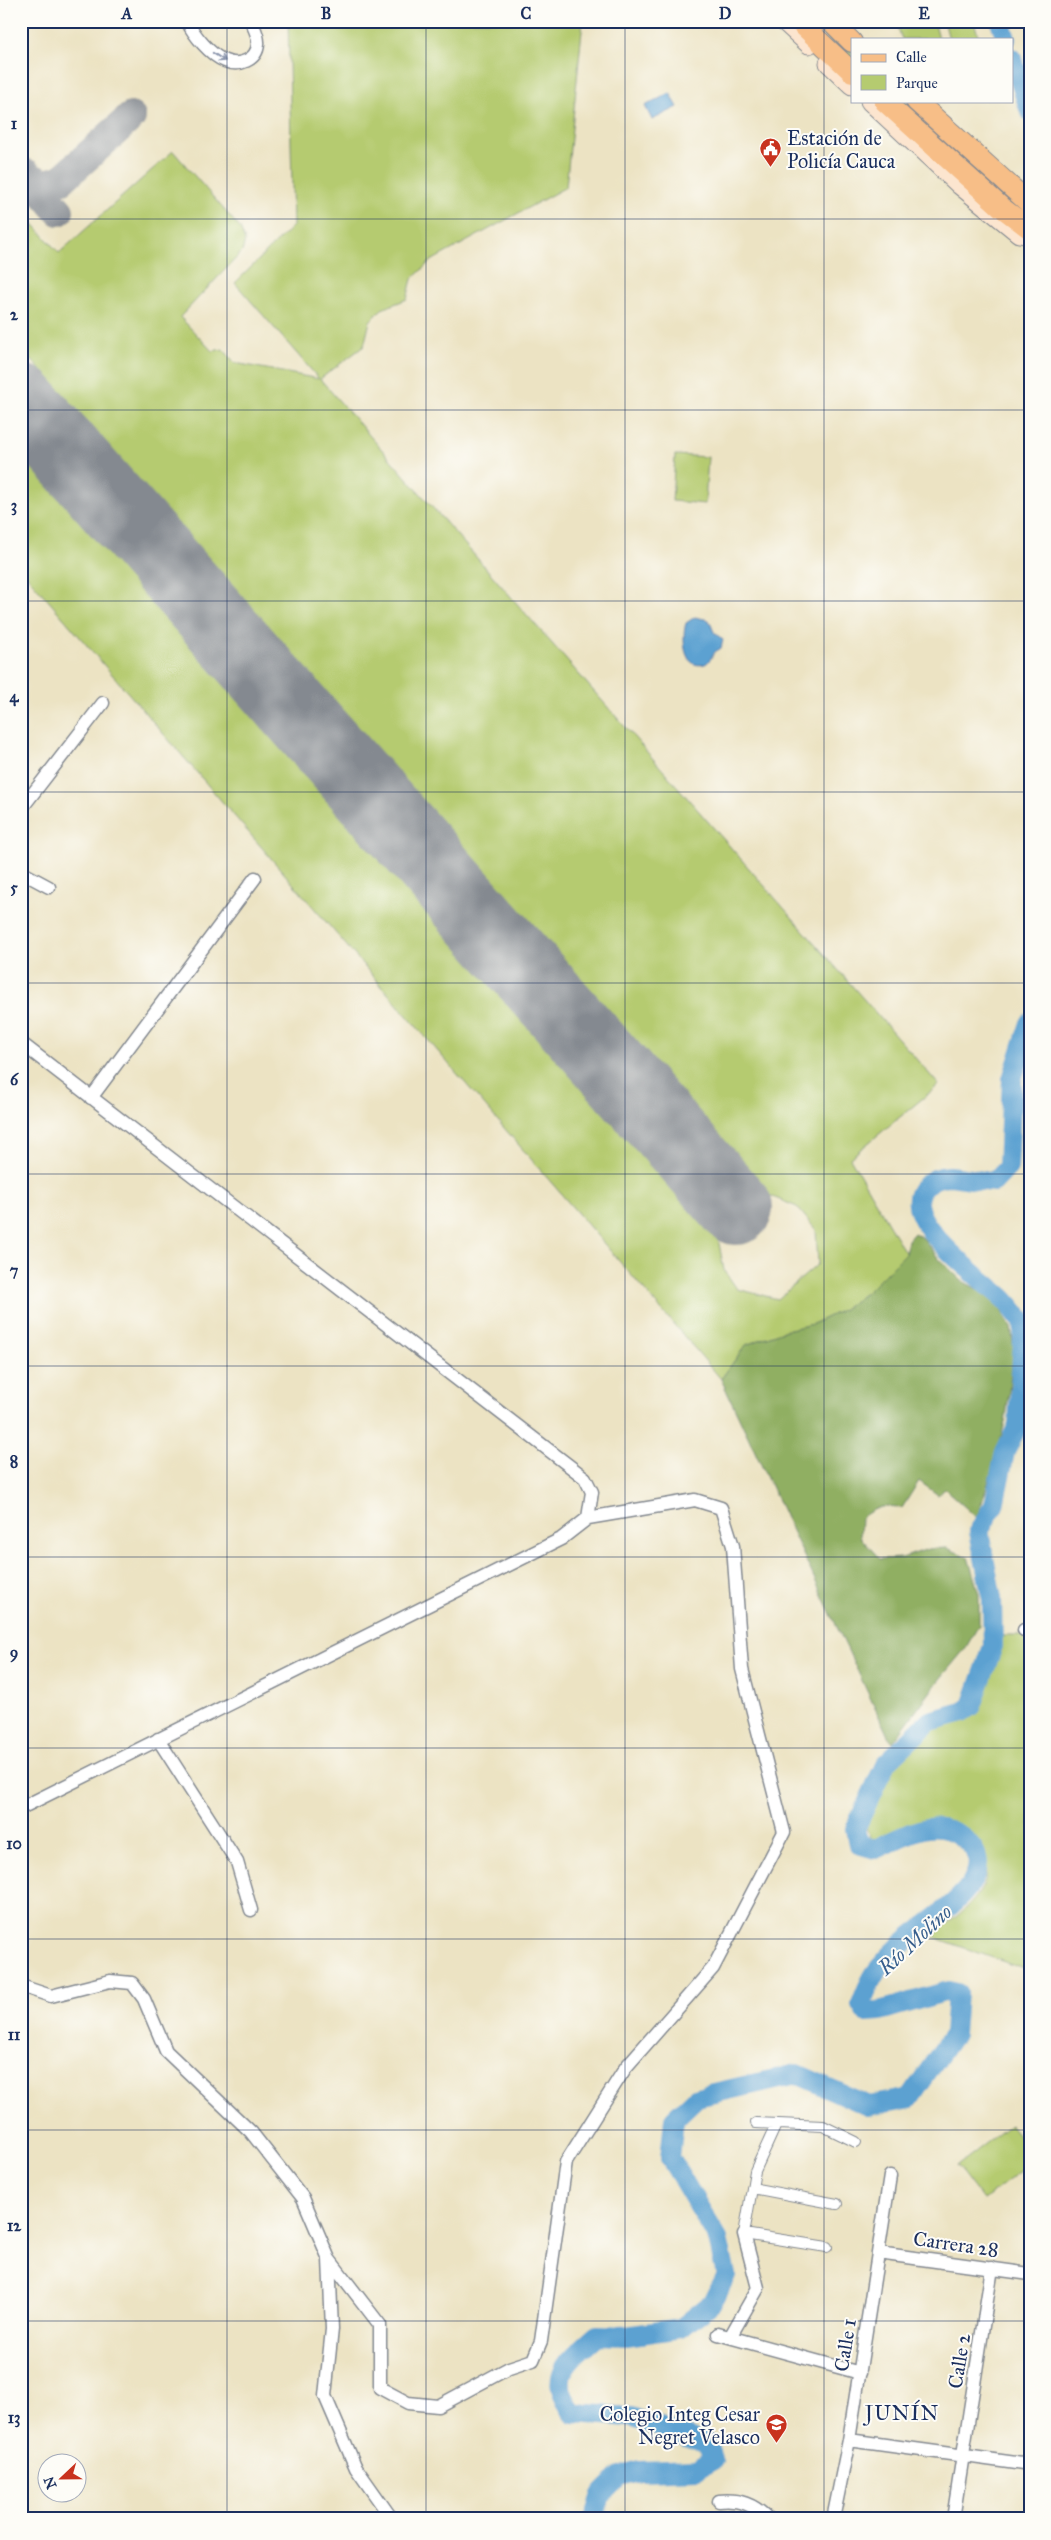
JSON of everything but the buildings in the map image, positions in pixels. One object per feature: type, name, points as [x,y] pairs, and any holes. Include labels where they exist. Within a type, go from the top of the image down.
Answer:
[{"type":"main road","points":[[784,21],[851,84]]},
{"type":"main road","points":[[798,21],[851,71]]},
{"type":"main road","points":[[831,21],[851,41]]},
{"type":"main road","points":[[842,21],[859,38]]},
{"type":"main road","points":[[871,102],[960,185],[1019,233],[1030,235]]},
{"type":"main road","points":[[885,102],[1000,207],[1030,229]]},
{"type":"main road","points":[[921,103],[1030,190]]},
{"type":"main road","points":[[921,103],[1030,204]]},
{"type":"street","points":[[187,21],[190,28],[219,58],[235,63],[251,58],[257,49],[257,34],[251,21]]},
{"type":"street","points":[[21,809],[103,703]]},
{"type":"street","points":[[21,872],[49,887]]},
{"type":"street","points":[[91,1098],[255,878]]},
{"type":"street","points":[[21,1043],[585,1478],[592,1492],[588,1518]]},
{"type":"street","points":[[21,1808],[561,1539],[588,1518],[695,1500],[721,1508],[733,1546],[742,1669],[784,1832],[714,1968],[626,2067],[566,2162],[541,2340],[533,2360],[509,2368],[438,2406],[408,2403],[380,2388],[380,2325],[328,2259],[303,2198],[251,2132],[166,2051],[144,1999],[132,1983],[110,1981],[51,1996],[21,1986]]},
{"type":"street","points":[[158,1739],[237,1862],[251,1910]]},
{"type":"street","points":[[756,2122],[776,2125],[823,2126],[856,2142]]},
{"type":"street","points":[[776,2125],[755,2171],[744,2234],[758,2288],[724,2336],[860,2373]]},
{"type":"street","name":"Calle 1","points":[[833,2519],[849,2440],[890,2176]]},
{"type":"street","points":[[752,2188],[837,2204]]},
{"type":"street","points":[[744,2234],[827,2247]]},
{"type":"street","name":"Carrera 28","points":[[878,2253],[992,2268],[1029,2270]]},
{"type":"street","points":[[328,2259],[332,2329],[325,2396],[356,2468],[392,2519]]},
{"type":"street","name":"Calle 2","points":[[953,2519],[992,2268]]},
{"type":"street","points":[[849,2440],[1030,2465]]},
{"type":"street","points":[[719,2500],[736,2499],[759,2510],[768,2519]]},
{"type":"green space","points":[[288,21],[583,21],[566,187],[431,261],[412,279],[407,299],[382,309],[370,321],[364,346],[320,379],[939,1085],[850,1158],[906,1254],[867,1292],[844,1309],[813,1324],[786,1330],[746,1345],[721,1379],[21,569],[21,445],[718,1238],[724,1270],[737,1289],[778,1299],[818,1264],[816,1230],[797,1207],[768,1195],[21,348],[21,210],[59,253],[173,151],[240,228],[245,241],[242,252],[180,317],[212,351],[223,349],[235,363],[319,379],[235,283],[293,226]]},
{"type":"green space","points":[[809,21],[820,21],[851,50],[851,59]]},
{"type":"green space","points":[[921,21],[934,21],[939,38],[902,38],[898,29]]},
{"type":"green space","points":[[944,21],[974,21],[979,38],[949,38]]},
{"type":"green space","points":[[899,102],[907,102],[1030,210],[1030,218]]},
{"type":"green space","points":[[675,455],[708,457],[705,504],[672,501]]},
{"type":"green space","points":[[914,1233],[923,1238],[939,1259],[962,1281],[983,1292],[999,1306],[1011,1328],[1014,1349],[1006,1417],[997,1455],[977,1518],[945,1489],[938,1495],[919,1481],[902,1508],[880,1507],[861,1518],[860,1537],[880,1559],[902,1558],[928,1549],[947,1548],[968,1557],[979,1594],[979,1625],[965,1649],[893,1742],[888,1736],[721,1379],[746,1345],[786,1330],[813,1324],[844,1309],[867,1292],[905,1254],[908,1240]]},
{"type":"green space","points":[[998,1635],[1030,1635],[1030,1971],[931,1936],[960,1914],[977,1895],[983,1885],[987,1874],[985,1860],[979,1844],[973,1835],[953,1822],[942,1820],[923,1821],[890,1835],[872,1839],[866,1829],[875,1802],[890,1773],[919,1737],[930,1729],[974,1712],[995,1657]]},
{"type":"green space","points":[[1010,2125],[1030,2150],[1030,2164],[983,2200],[957,2166]]},
{"type":"water","points":[[670,93],[678,107],[652,120],[645,106]]},
{"type":"water","points":[[695,617],[709,620],[714,632],[723,640],[721,648],[705,664],[697,665],[692,662],[685,651],[684,635],[686,623]]},
{"type":"waterway","name":"Río Molino","points":[[1000,21],[1006,38]]},
{"type":"waterway","name":"Río Molino","points":[[1014,64],[1030,111]]},
{"type":"waterway","name":"Río Molino","points":[[593,2519],[601,2495],[620,2476],[640,2471],[697,2469],[713,2460],[708,2444],[631,2417],[574,2413],[565,2400],[561,2389],[561,2379],[564,2370],[577,2353],[597,2335],[626,2336],[681,2328],[712,2303],[726,2275],[718,2239],[670,2158],[674,2119],[697,2097],[797,2074],[869,2106],[910,2098],[954,2034],[957,1993],[948,1991],[880,2011],[866,2012],[861,2004],[871,1980],[885,1962],[911,1936],[945,1911],[968,1888],[975,1876],[978,1863],[974,1851],[963,1838],[952,1831],[941,1828],[919,1830],[875,1849],[858,1844],[855,1829],[886,1763],[930,1721],[963,1712],[972,1706],[993,1646],[992,1599],[979,1531],[994,1505],[1005,1452],[1018,1425],[1024,1323],[1004,1299],[962,1263],[930,1230],[921,1214],[918,1199],[925,1186],[932,1180],[949,1176],[994,1182],[1008,1167],[1012,1079],[1030,1023]]},
{"type":"taxiway","points":[[28,176],[44,184],[61,180],[131,117]]},
{"type":"taxiway","points":[[27,174],[59,211]]},
{"type":"runway","points":[[21,401],[736,1208]]},
{"type":"place","name":"Estación de Policía Cauca","points":[[771,168]]},
{"type":"place","name":"Colegio Integ Cesar Negret Velasco","points":[[776,2444]]},
{"type":"district","name":"JUNÍN","points":[[902,2413]]}]
